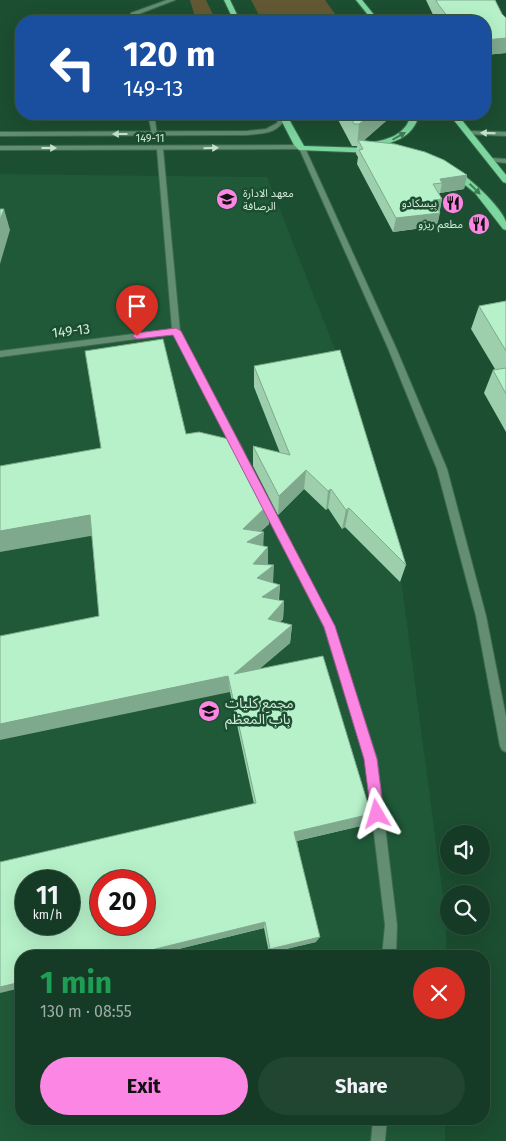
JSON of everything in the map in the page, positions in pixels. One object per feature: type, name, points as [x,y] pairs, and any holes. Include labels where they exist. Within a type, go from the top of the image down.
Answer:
[{"type":"main road","points":[[227,0],[234,15]]},
{"type":"main road","points":[[359,0],[371,15]]},
{"type":"main road","points":[[285,120],[302,148],[388,152]]},
{"type":"main road","points":[[337,149],[381,144],[397,138],[408,131],[415,120]]},
{"type":"main road","points":[[458,120],[506,180]]},
{"type":"main road","points":[[440,165],[462,177],[478,191],[506,227]]},
{"type":"street","points":[[133,15],[138,11],[172,0]]},
{"type":"street","points":[[152,120],[155,134]]},
{"type":"street","name":"149-11","points":[[0,134],[259,132],[276,127],[283,120]]},
{"type":"street","points":[[469,133],[506,134]]},
{"type":"street","name":"149-11","points":[[0,148],[302,148]]},
{"type":"street","points":[[302,148],[392,348],[442,469],[481,616],[506,746]]},
{"type":"street","points":[[160,149],[176,331],[244,461]]},
{"type":"street","points":[[490,160],[506,161]]},
{"type":"street","name":"149-13","points":[[0,354],[176,331]]},
{"type":"street","points":[[257,487],[329,626],[371,759],[391,925],[389,950]]},
{"type":"street","points":[[378,1141],[379,1125]]},
{"type":"shaded area","points":[[190,0],[206,0],[213,15],[194,15]]},
{"type":"shaded area","points":[[251,0],[325,0],[336,15],[259,15]]},
{"type":"shaded area","name":"مجمع كليات باب المعظم","points":[[0,174],[267,177],[336,352],[396,540],[442,885],[440,885],[440,935],[446,935],[446,950],[15,950],[15,1125],[445,1125],[445,1141],[0,1141]]},
{"type":"building","points":[[436,0],[495,0],[506,18],[506,38],[491,39],[491,15],[446,15]]},
{"type":"building","points":[[352,120],[364,120],[359,124],[354,124]]},
{"type":"building","points":[[358,140],[395,144],[425,152],[444,160],[467,175],[440,179],[442,183],[433,184],[442,199],[433,200],[440,213],[396,218],[359,150],[363,149]]},
{"type":"building","points":[[0,209],[4,209],[0,220]]},
{"type":"building","points":[[506,301],[506,351],[479,306]]},
{"type":"building","points":[[163,339],[186,434],[199,432],[237,441],[270,503],[243,529],[264,532],[247,542],[268,547],[253,564],[274,565],[257,578],[280,585],[262,597],[284,601],[268,619],[292,625],[234,674],[323,656],[371,814],[294,832],[320,937],[270,949],[265,922],[151,950],[15,950],[15,983],[0,987],[0,862],[256,803],[228,676],[0,724],[0,636],[99,616],[90,515],[0,531],[0,466],[101,448],[85,351]]},
{"type":"building","points":[[340,350],[406,565],[349,508],[346,510],[331,489],[328,491],[306,470],[279,496],[253,446],[290,455],[254,366]]},
{"type":"building","points":[[506,368],[506,394],[493,370]]},
{"type":"place","name":"معهد الادارة الرصافة","points":[[227,199]]},
{"type":"place","name":"بيسكادو","points":[[453,203]]},
{"type":"place","name":"مطعم ريزو","points":[[479,224]]},
{"type":"place","name":"مجمع كليات باب المعظم","points":[[209,711]]},
{"type":"route","points":[[137,336],[176,331],[329,626],[371,759],[377,814]]}]
